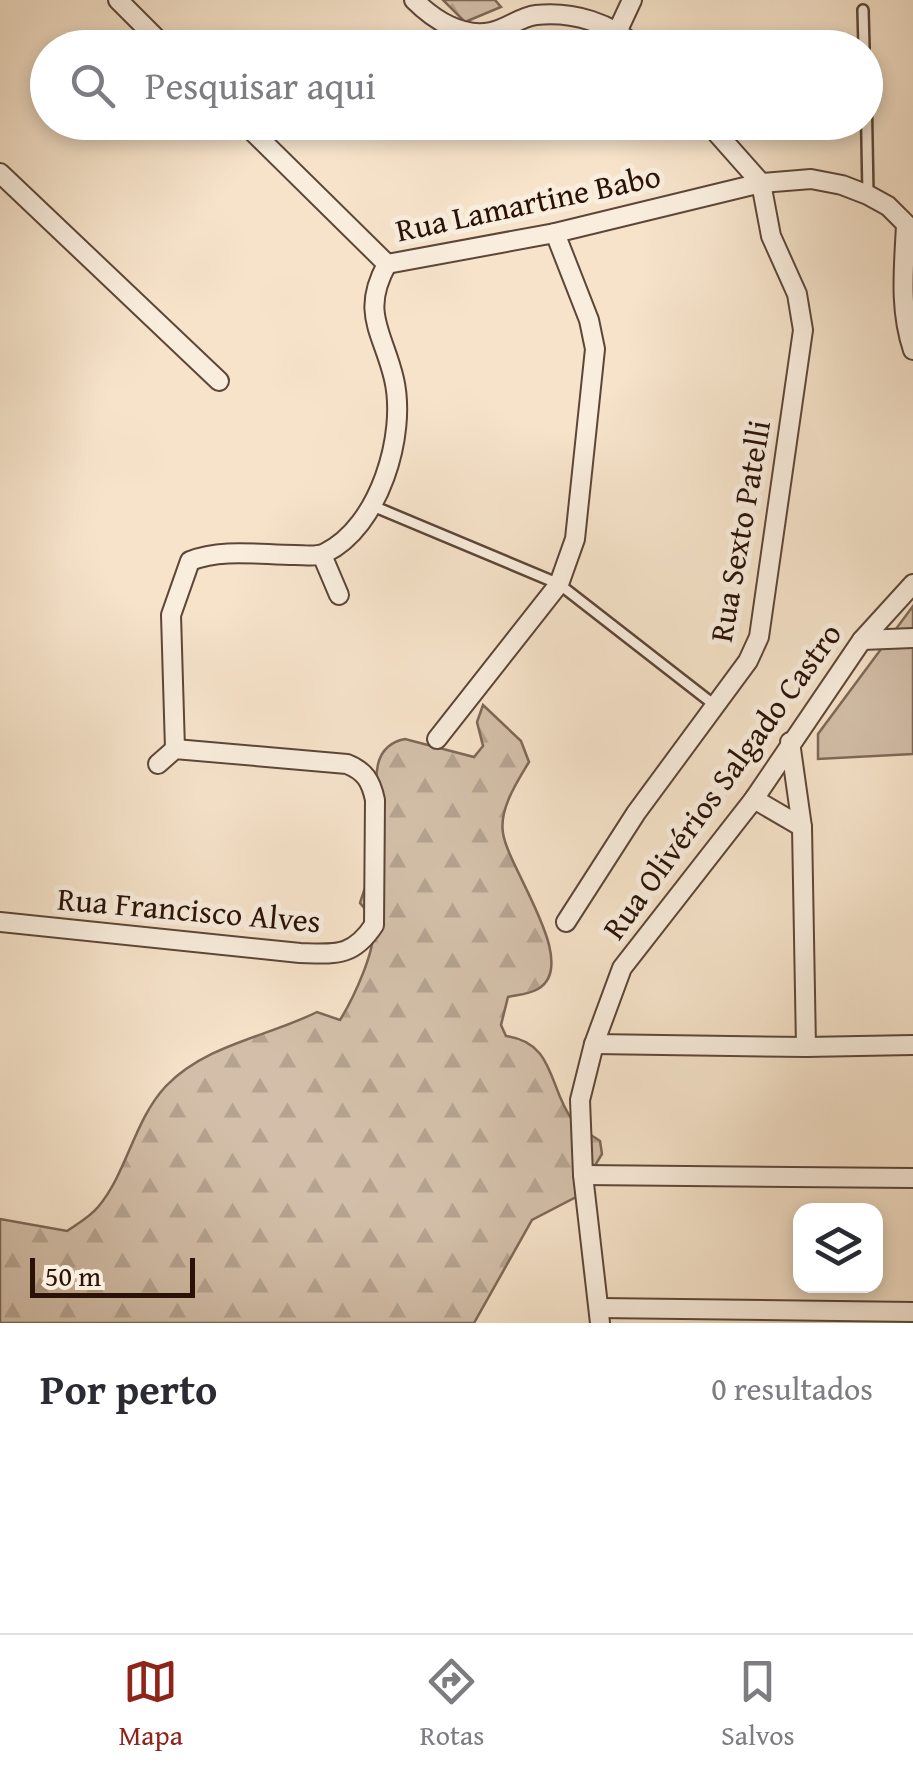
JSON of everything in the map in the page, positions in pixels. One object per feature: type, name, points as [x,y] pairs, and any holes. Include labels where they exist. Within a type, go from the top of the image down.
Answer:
[{"type":"street","points":[[118,0],[148,30]]},
{"type":"street","points":[[414,0],[445,30]]},
{"type":"street","points":[[494,30],[529,7],[618,30],[632,0]]},
{"type":"street","name":"Rua Lamartine Babo","points":[[261,140],[387,264],[555,233],[761,183],[810,179],[868,194]]},
{"type":"street","points":[[723,140],[761,183]]},
{"type":"street","points":[[0,173],[219,381]]},
{"type":"street","name":"Rua Sexto Patelli","points":[[566,922],[636,814],[748,661],[759,637],[804,330],[797,294],[770,236],[761,183]]},
{"type":"street","points":[[868,194],[888,206],[909,228],[902,286],[906,330],[913,350]]},
{"type":"street","points":[[437,739],[559,584],[575,540],[594,349],[588,320],[555,233]]},
{"type":"street","points":[[158,764],[175,749],[170,615],[190,562],[208,554],[322,555],[349,536],[373,506],[390,462],[396,420],[395,381],[374,326],[372,303],[387,264]]},
{"type":"street","points":[[322,555],[339,595]]},
{"type":"street","name":"Rua Olivérios Salgado Castro","points":[[600,1316],[582,1175],[580,1100],[594,1044],[622,968],[754,799],[862,640],[913,584]]},
{"type":"street","points":[[862,640],[913,638]]},
{"type":"street","points":[[790,742],[802,828],[806,1048]]},
{"type":"street","name":"Rua Francisco Alves","points":[[0,922],[300,953],[332,954],[350,950],[364,941],[374,925],[375,800],[372,784],[362,770],[347,764],[175,749]]},
{"type":"street","points":[[754,799],[802,828]]},
{"type":"street","points":[[594,1044],[806,1048],[913,1045]]},
{"type":"street","points":[[582,1175],[913,1178]]},
{"type":"street","points":[[600,1316],[913,1312]]},
{"type":"lane","points":[[864,10],[864,30]]},
{"type":"lane","points":[[867,140],[868,194]]},
{"type":"lane","points":[[373,506],[559,584],[717,706]]},
{"type":"green space","points":[[443,0],[495,0],[501,7],[465,22]]},
{"type":"green space","points":[[913,606],[913,754],[818,759],[818,734]]},
{"type":"green space","points":[[483,705],[521,741],[529,762],[506,805],[503,833],[547,938],[551,959],[549,977],[538,989],[508,997],[501,1025],[506,1036],[522,1040],[543,1057],[573,1121],[600,1141],[602,1154],[576,1197],[532,1220],[474,1323],[0,1323],[0,1219],[67,1231],[98,1207],[116,1179],[146,1114],[166,1086],[182,1072],[219,1051],[317,1012],[340,1020],[368,959],[374,933],[373,923],[360,903],[379,842],[376,781],[382,754],[405,739],[474,757],[483,746],[477,722]]}]
